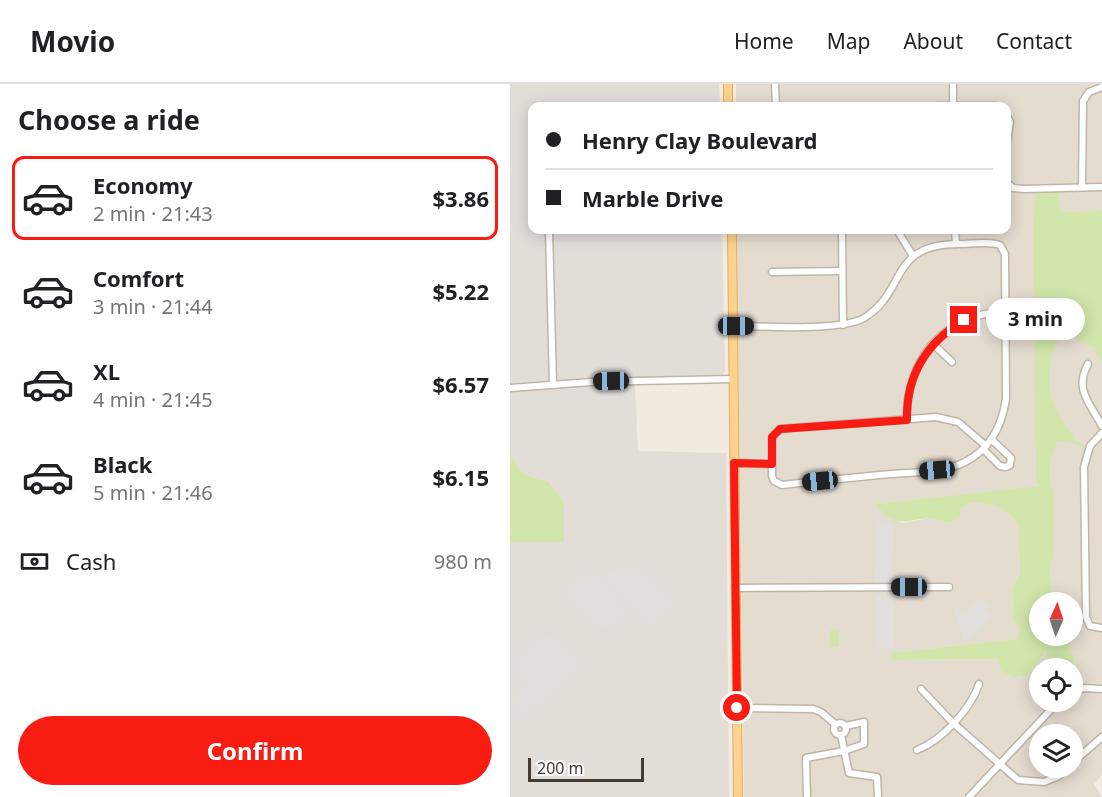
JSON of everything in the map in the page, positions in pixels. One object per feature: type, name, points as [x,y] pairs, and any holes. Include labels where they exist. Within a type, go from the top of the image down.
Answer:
[{"type":"main road","points":[[728,84],[728,102]]},
{"type":"main road","points":[[732,234],[738,797]]},
{"type":"street","points":[[776,84],[776,102]]},
{"type":"street","points":[[951,102],[953,84]]},
{"type":"street","points":[[1082,187],[1083,101],[1089,92],[1102,87]]},
{"type":"street","points":[[1011,185],[1018,189],[1102,187]]},
{"type":"street","points":[[549,234],[553,385]]},
{"type":"street","points":[[842,234],[843,325]]},
{"type":"street","points":[[899,234],[913,256]]},
{"type":"street","points":[[955,234],[956,244]]},
{"type":"street","points":[[733,325],[843,325],[858,321],[874,310],[913,256],[934,246],[997,244],[1002,247],[1005,254],[1006,399],[1001,422],[984,448],[965,462],[937,470],[782,485],[774,481],[772,437],[777,430],[947,418],[966,427],[984,448],[989,456],[1003,468],[1011,462],[991,440]]},
{"type":"street","points":[[772,272],[842,271]]},
{"type":"street","points":[[907,420],[909,385],[920,361],[933,344],[951,328],[978,314],[1005,312]]},
{"type":"street","points":[[933,344],[952,362]]},
{"type":"street","points":[[1088,364],[1081,377],[1081,387],[1102,426]]},
{"type":"street","points":[[510,388],[591,382],[734,379]]},
{"type":"street","points":[[1102,433],[1090,447],[1084,467],[1086,617],[1090,626],[1102,628]]},
{"type":"street","points":[[734,463],[772,464]]},
{"type":"street","points":[[735,588],[950,586]]},
{"type":"street","points":[[917,750],[931,745],[976,695],[979,684]]},
{"type":"street","points":[[1083,688],[1102,689]]},
{"type":"street","points":[[921,689],[952,722],[1018,780],[1036,783],[1053,778]]},
{"type":"street","points":[[737,708],[813,709],[821,712],[835,724]]},
{"type":"street","points":[[969,797],[1049,712]]},
{"type":"street","points":[[835,724],[841,722],[846,726]]},
{"type":"street","points":[[807,797],[806,758],[844,751],[864,744],[864,722],[846,726]]},
{"type":"street","points":[[835,724],[834,731],[842,735]]},
{"type":"street","points":[[846,726],[842,735],[849,773],[877,777],[878,797]]},
{"type":"street","points":[[1083,753],[1102,737]]},
{"type":"shaded area","points":[[510,84],[719,84],[720,102],[528,102],[528,234],[722,234],[725,371],[721,376],[510,383]]},
{"type":"shaded area","points":[[736,84],[1102,84],[1102,217],[1095,348],[1102,353],[1102,775],[1094,784],[1102,797],[744,797],[737,234],[1011,234],[1011,102],[736,102]]},
{"type":"shaded area","points":[[594,385],[635,385],[638,451],[726,453],[729,797],[510,797],[510,542],[564,542],[564,502],[549,482],[523,474],[510,453],[510,391]]},
{"type":"shaded area","points":[[877,522],[894,523],[892,584],[874,584]]},
{"type":"shaded area","points":[[634,566],[642,570],[674,602],[671,606],[673,608],[654,625],[652,623],[649,626],[605,579],[608,577],[606,574],[621,567]]},
{"type":"shaded area","points":[[583,573],[597,578],[628,612],[608,630],[603,626],[600,629],[562,587]]},
{"type":"shaded area","points":[[902,575],[929,575],[930,598],[903,598]]},
{"type":"shaded area","points":[[894,595],[894,648],[877,648],[876,596]]},
{"type":"shaded area","points":[[980,599],[989,606],[987,609],[994,616],[964,642],[954,609],[957,608],[962,616]]},
{"type":"shaded area","points":[[546,634],[572,655],[580,666],[518,720],[514,716],[518,709],[512,703],[526,688],[527,681],[512,664]]},
{"type":"green space","points":[[1059,190],[1060,212],[1102,211],[1102,361],[1098,358],[1096,349],[1062,332],[1055,347],[1049,374],[1049,386],[1057,411],[1074,437],[1072,439],[1087,446],[1086,449],[1070,442],[1057,441],[1049,469],[1051,488],[1054,488],[1053,555],[1049,570],[1052,592],[1029,592],[1029,646],[1070,646],[1073,658],[1047,658],[1046,652],[1041,658],[1029,658],[1027,676],[1013,677],[1001,671],[998,659],[892,660],[892,653],[1016,639],[1020,629],[1013,617],[1012,589],[1020,572],[1019,529],[1012,516],[995,505],[972,502],[961,508],[960,518],[948,523],[928,518],[902,521],[885,514],[876,504],[1039,486],[1036,482],[1033,222],[1036,191]]},
{"type":"green space","points":[[510,453],[523,474],[549,482],[564,502],[564,542],[510,542]]},
{"type":"green space","points":[[830,630],[839,630],[839,647],[830,647]]},
{"type":"route","points":[[737,708],[734,463],[772,464],[772,437],[780,429],[907,420],[908,392],[912,376],[920,361],[933,344],[964,320]]}]
